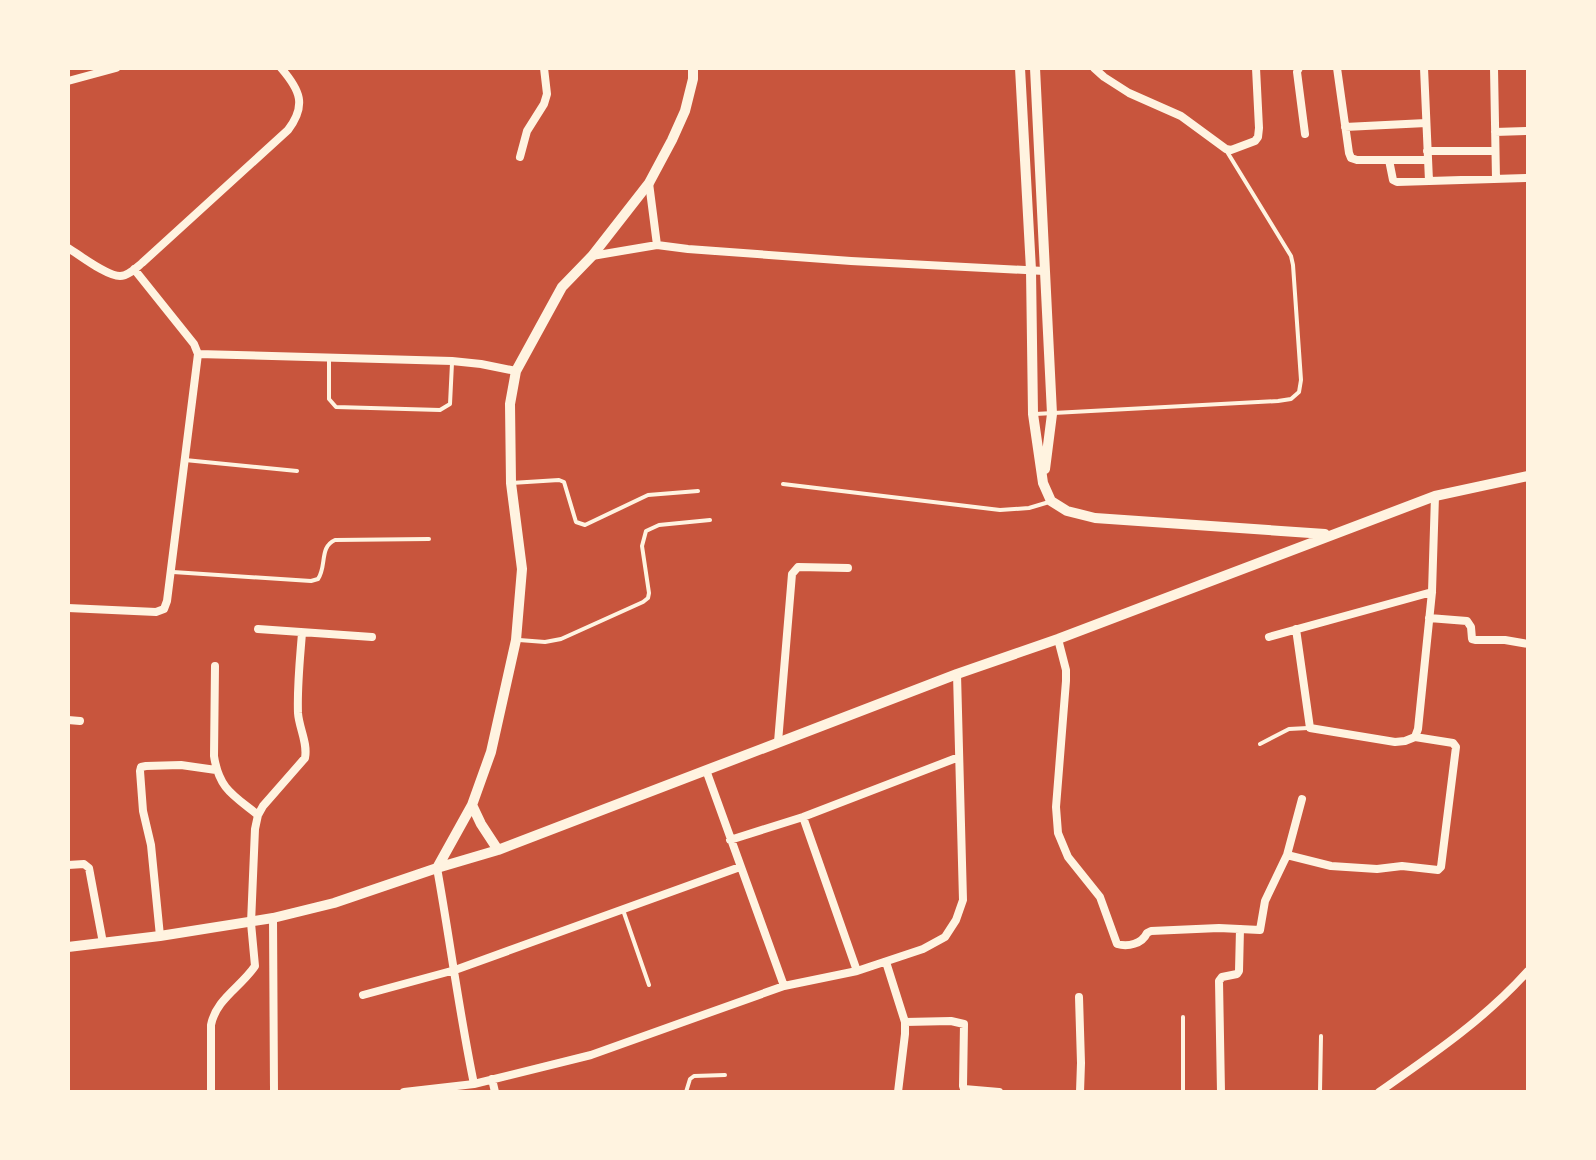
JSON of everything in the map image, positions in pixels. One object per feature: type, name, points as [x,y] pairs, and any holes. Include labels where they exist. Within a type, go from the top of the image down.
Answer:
[{"type":"street","points":[[68,81],[116,68]]},
{"type":"street","points":[[68,248],[108,273],[119,276],[134,269],[288,130],[300,107],[298,93],[281,68]]},
{"type":"street","points":[[520,157],[527,131],[547,94],[544,68]]},
{"type":"street","points":[[474,1084],[437,868],[472,805],[491,752],[516,640],[522,569],[511,483],[510,404],[516,371],[562,287],[592,256],[649,183],[685,111],[693,68]]},
{"type":"street","points":[[1020,68],[1031,270],[1033,414],[1043,483],[1051,501],[1067,511],[1095,518],[1331,535]]},
{"type":"street","points":[[1035,68],[1052,414],[1043,483]]},
{"type":"street","points":[[1094,68],[1129,93],[1181,116],[1231,150],[1258,137],[1256,68]]},
{"type":"street","points":[[1299,68],[1305,134]]},
{"type":"street","points":[[1337,68],[1351,158],[1389,160],[1495,151]]},
{"type":"street","points":[[1424,68],[1429,181]]},
{"type":"street","points":[[1494,68],[1496,179]]},
{"type":"street","points":[[1345,127],[1426,123]]},
{"type":"street","points":[[1495,132],[1528,131]]},
{"type":"street","points":[[1389,160],[1393,180],[1397,182],[1528,178]]},
{"type":"street","points":[[649,183],[657,245]]},
{"type":"street","points":[[592,256],[657,245],[851,261],[1044,271]]},
{"type":"street","points":[[68,608],[156,612],[164,609],[167,601],[198,354],[194,344],[134,269]]},
{"type":"street","points":[[198,354],[452,361],[516,371]]},
{"type":"street","points":[[68,947],[251,923],[334,903],[498,850],[957,674],[1058,639],[1435,496],[1528,476]]},
{"type":"street","points":[[1415,737],[1432,592],[1435,496]]},
{"type":"street","points":[[778,742],[792,574],[798,567],[848,568]]},
{"type":"street","points":[[1269,637],[1432,592]]},
{"type":"street","points":[[1429,618],[1467,621],[1472,639],[1528,644]]},
{"type":"street","points":[[258,629],[372,637]]},
{"type":"street","points":[[1287,855],[1331,866],[1377,869],[1402,866],[1438,870],[1441,867],[1456,747],[1453,743],[1415,737],[1395,742],[1310,728],[1296,629]]},
{"type":"street","points":[[211,1092],[212,1018],[218,1005],[255,966],[251,923],[258,815],[305,758],[298,708],[302,633]]},
{"type":"street","points":[[1058,639],[1066,670],[1056,807],[1058,833],[1068,857],[1100,897],[1114,940],[1120,945],[1141,942],[1151,931],[1219,928],[1256,931],[1261,927],[1268,893],[1287,855],[1302,799]]},
{"type":"street","points":[[215,666],[216,770],[226,789],[258,815]]},
{"type":"street","points":[[404,1092],[474,1084],[591,1055],[784,986],[886,962],[923,949],[945,937],[956,920],[963,900],[957,674]]},
{"type":"street","points":[[68,720],[80,721]]},
{"type":"street","points":[[730,840],[803,817],[959,757]]},
{"type":"street","points":[[160,936],[151,845],[143,811],[141,767],[187,766],[216,770]]},
{"type":"street","points":[[706,770],[784,986]]},
{"type":"street","points":[[472,805],[498,850]]},
{"type":"street","points":[[803,817],[857,971]]},
{"type":"street","points":[[68,865],[84,864],[89,868],[103,943]]},
{"type":"street","points":[[363,995],[455,970],[740,867]]},
{"type":"street","points":[[273,918],[274,1092]]},
{"type":"street","points":[[1221,1092],[1219,981],[1239,971],[1240,929]]},
{"type":"street","points":[[886,962],[905,1022],[898,1092]]},
{"type":"street","points":[[1379,1092],[1460,1035],[1528,971]]},
{"type":"street","points":[[1079,997],[1080,1092]]},
{"type":"street","points":[[905,1022],[951,1021],[964,1024],[964,1089],[999,1092]]},
{"type":"street","points":[[492,1079],[495,1092]]},
{"type":"lane","points":[[1033,414],[1278,401],[1291,399],[1299,392],[1301,380],[1291,256],[1226,149]]},
{"type":"lane","points":[[329,358],[329,399],[336,407],[440,410],[450,404],[452,361]]},
{"type":"lane","points":[[185,460],[297,471]]},
{"type":"lane","points":[[511,483],[564,482],[576,522],[580,525],[648,495],[698,491]]},
{"type":"lane","points":[[783,484],[1000,510],[1029,508],[1051,501]]},
{"type":"lane","points":[[516,640],[545,642],[561,639],[643,602],[649,593],[642,546],[646,531],[659,525],[710,520]]},
{"type":"lane","points":[[171,572],[311,581],[318,579],[322,573],[325,546],[329,542],[429,539]]},
{"type":"lane","points":[[1260,744],[1289,729],[1310,728]]},
{"type":"lane","points":[[623,910],[649,985]]},
{"type":"lane","points":[[1183,1017],[1183,1092]]},
{"type":"lane","points":[[1320,1092],[1321,1036]]},
{"type":"lane","points":[[686,1092],[694,1076],[725,1075]]}]
